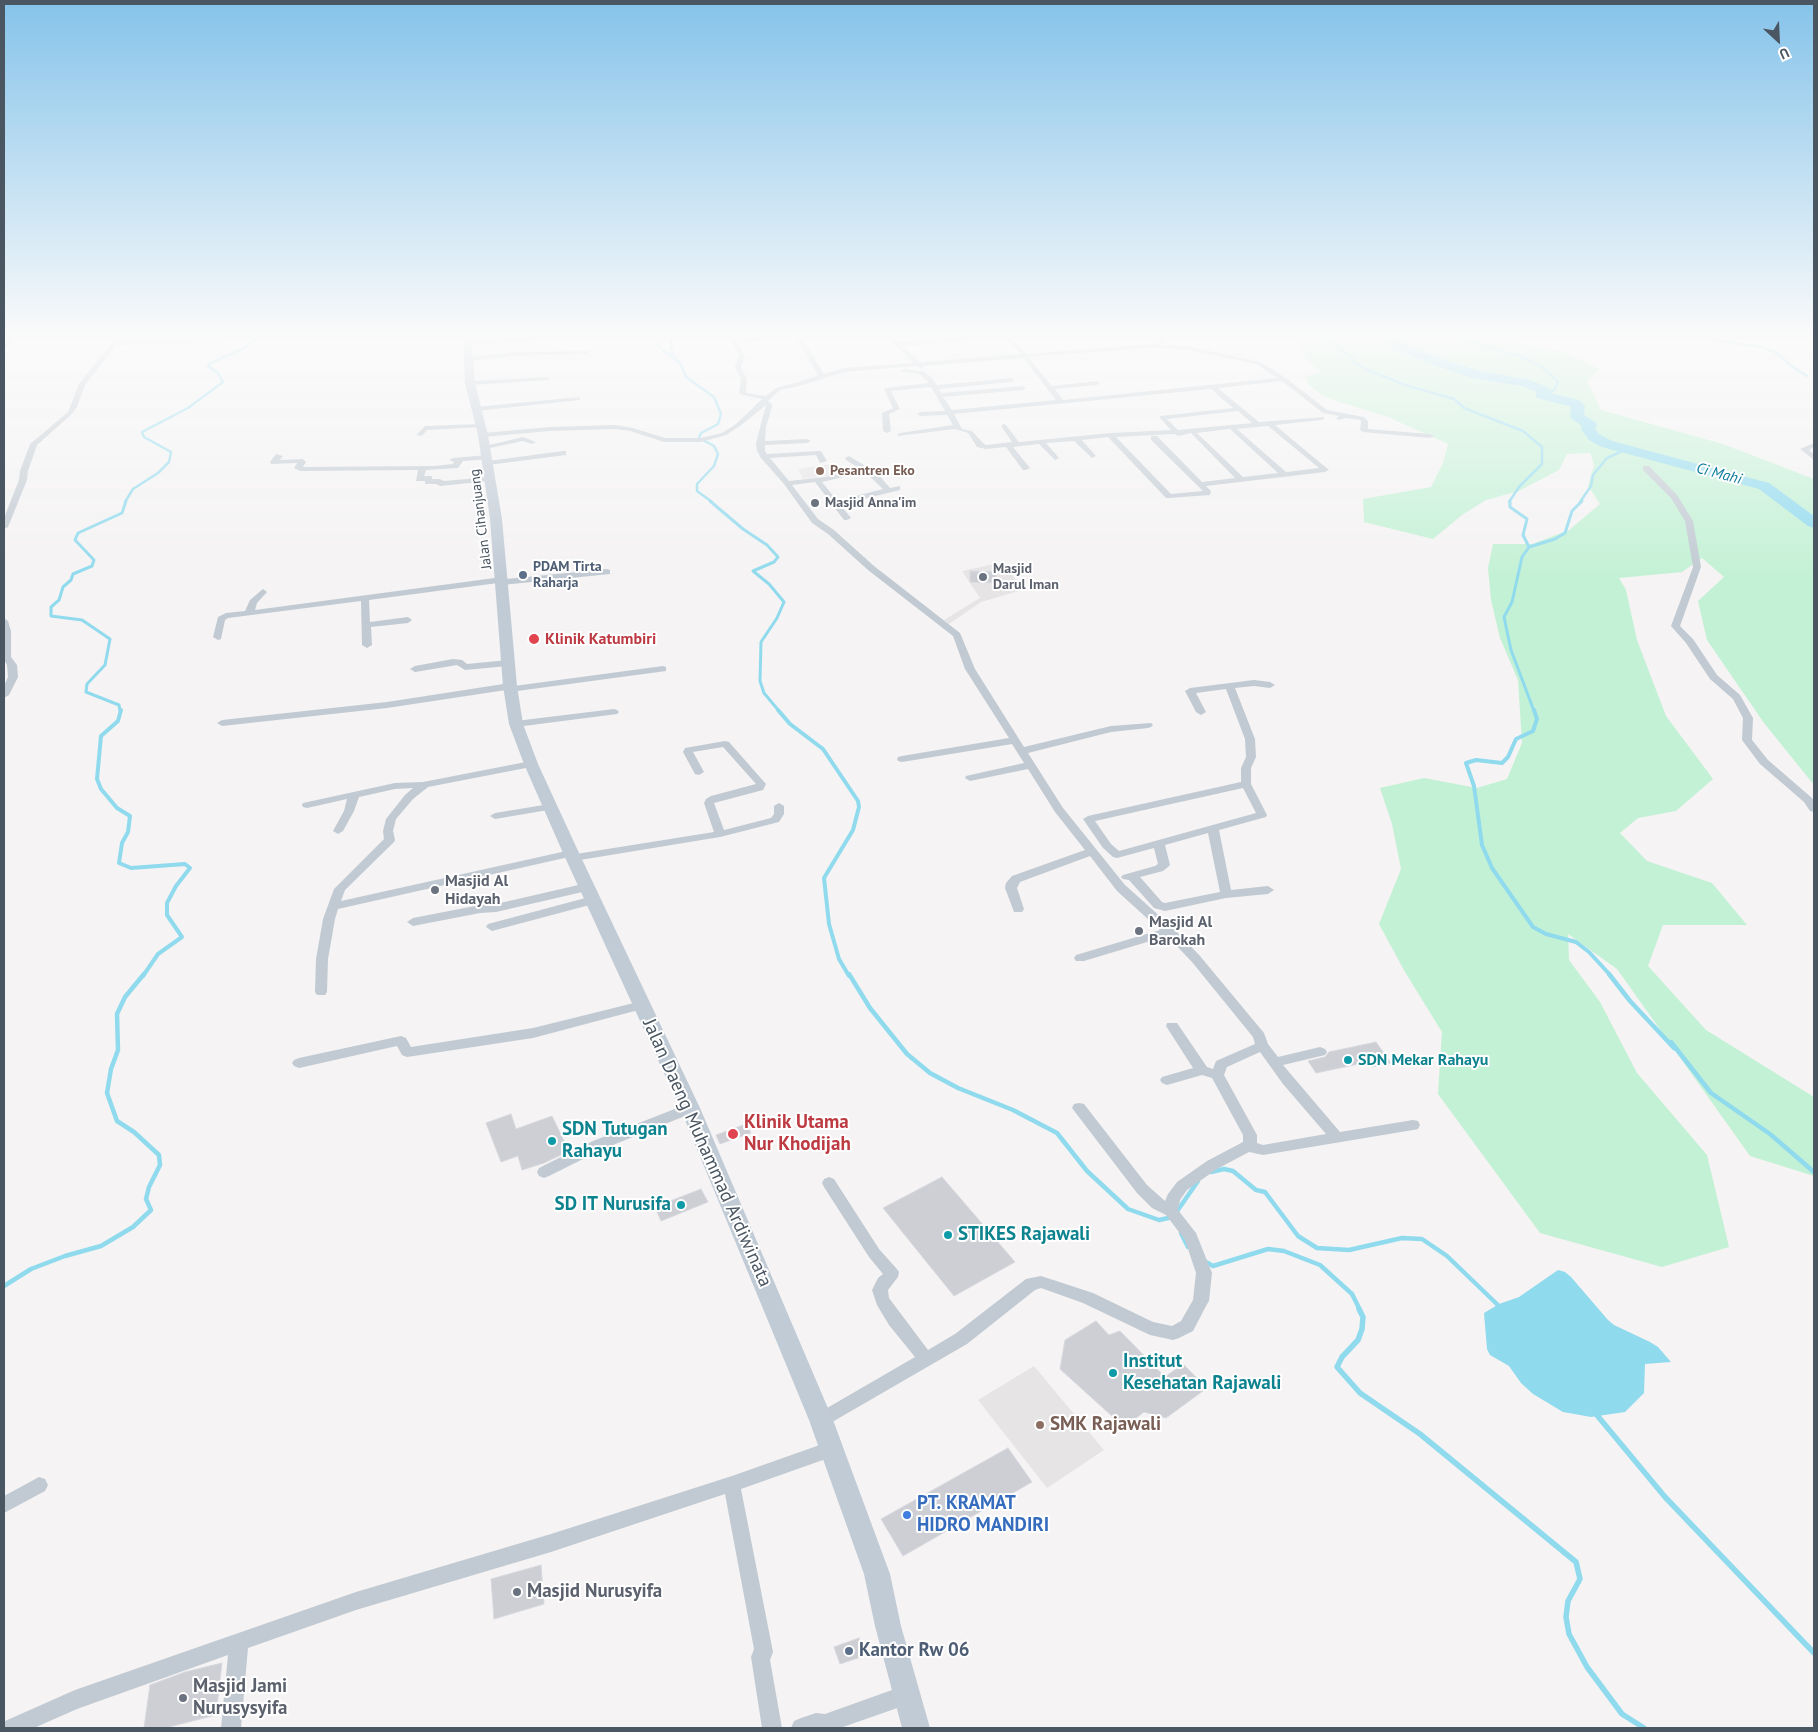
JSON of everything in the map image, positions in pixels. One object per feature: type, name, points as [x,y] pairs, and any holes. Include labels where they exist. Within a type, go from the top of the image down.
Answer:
[{"type":"main road","name":"Jalan Cihanjuang","points":[[478,417],[487,456],[496,518],[502,581]]},
{"type":"main road","name":"Jalan Daeng Muhammad Ardiwinata","points":[[502,581],[510,687],[516,724],[550,807],[690,1108],[821,1420],[877,1574],[906,1695],[916,1728]]},
{"type":"street","points":[[4,527],[21,486],[34,444],[63,417]]},
{"type":"street","points":[[420,435],[425,428],[482,430],[615,427],[631,429],[664,440],[701,440],[724,434],[747,417]]},
{"type":"street","points":[[767,417],[760,443],[764,456],[788,482],[796,497],[815,521],[832,532],[871,568],[957,634],[970,669],[1059,810],[1114,880],[1169,931],[1202,967],[1259,1036],[1262,1045],[1288,1081],[1336,1136]]},
{"type":"street","points":[[885,417],[887,430]]},
{"type":"street","points":[[953,417],[961,428]]},
{"type":"street","points":[[1164,417],[1162,417],[1177,434]]},
{"type":"street","points":[[1247,417],[1256,424]]},
{"type":"street","points":[[1113,438],[1194,434],[1307,417]]},
{"type":"street","points":[[1350,417],[1365,420],[1364,430],[1366,431],[1430,436]]},
{"type":"street","points":[[900,435],[961,428],[970,432],[980,445],[1013,445],[1076,438],[1154,438],[1268,424],[1325,470],[1201,484]]},
{"type":"street","points":[[1004,426],[1026,468]]},
{"type":"street","points":[[1233,429],[1285,475]]},
{"type":"street","points":[[1194,434],[1242,480]]},
{"type":"street","points":[[1076,438],[1092,456]]},
{"type":"street","points":[[1113,438],[1170,496],[1207,493],[1201,484],[1154,438]]},
{"type":"street","points":[[487,456],[523,439],[532,442]]},
{"type":"street","points":[[760,443],[807,441]]},
{"type":"street","points":[[1041,442],[1055,458]]},
{"type":"street","points":[[1813,457],[1804,450],[1814,445]]},
{"type":"street","points":[[764,456],[818,452],[823,460]]},
{"type":"street","points":[[314,462],[460,460],[487,456],[563,453]]},
{"type":"street","points":[[279,456],[274,462],[300,461],[302,462],[298,468],[300,469],[422,468],[455,466],[460,460]]},
{"type":"street","points":[[849,458],[892,489],[850,500]]},
{"type":"street","points":[[422,468],[419,479],[429,478],[428,482],[440,481],[440,484],[490,480]]},
{"type":"street","points":[[1646,468],[1674,497],[1688,521],[1694,549],[1697,567],[1675,626],[1690,642],[1713,677],[1737,697],[1748,718],[1747,740],[1764,762],[1808,800],[1814,809]]},
{"type":"street","points":[[788,482],[817,480],[866,470]]},
{"type":"street","points":[[817,480],[847,518]]},
{"type":"street","points":[[218,637],[223,617],[502,581],[607,572]]},
{"type":"street","points":[[249,613],[252,602],[263,592]]},
{"type":"street","points":[[365,598],[367,645]]},
{"type":"street","points":[[366,625],[408,620]]},
{"type":"street","points":[[4,621],[6,657],[12,665],[13,676],[4,695]]},
{"type":"street","points":[[415,669],[453,662],[459,662],[465,667],[508,663]]},
{"type":"street","points":[[222,723],[387,705],[510,687],[663,669]]},
{"type":"street","points":[[1201,712],[1190,691],[1254,682],[1270,685]]},
{"type":"street","points":[[1229,686],[1250,739],[1251,757],[1246,768],[1246,784],[1262,815],[1117,855],[1098,836],[1088,819],[1246,784]]},
{"type":"street","points":[[516,724],[614,712]]},
{"type":"street","points":[[1022,751],[1111,729],[1148,725]]},
{"type":"street","points":[[902,759],[1015,740]]},
{"type":"street","points":[[699,772],[688,752],[689,750],[725,744],[761,784],[759,788],[715,798],[710,801],[709,803],[720,834]]},
{"type":"street","points":[[307,805],[395,786],[424,785],[531,764]]},
{"type":"street","points":[[970,778],[1030,765]]},
{"type":"street","points":[[320,992],[322,959],[333,906],[340,889],[390,840],[388,828],[391,819],[409,797],[424,785]]},
{"type":"street","points":[[338,831],[349,811],[354,795]]},
{"type":"street","points":[[333,906],[572,855],[720,834],[774,820],[779,814],[779,806]]},
{"type":"street","points":[[495,816],[550,807]]},
{"type":"street","points":[[1213,829],[1226,894]]},
{"type":"street","points":[[1114,880],[1159,869],[1164,864],[1159,844]]},
{"type":"street","points":[[1018,910],[1011,888],[1012,883],[1016,879],[1091,852]]},
{"type":"street","points":[[1132,876],[1158,905],[1165,907],[1226,894],[1268,890]]},
{"type":"street","points":[[413,922],[480,909],[590,893]]},
{"type":"street","points":[[492,927],[590,893]]},
{"type":"street","points":[[1080,958],[1169,931]]},
{"type":"street","points":[[299,1063],[401,1041],[407,1052],[533,1033],[642,1005]]},
{"type":"street","points":[[1172,1026],[1202,1070]]},
{"type":"street","points":[[1217,1075],[1221,1064],[1262,1045]]},
{"type":"street","points":[[1275,1062],[1320,1052]]},
{"type":"street","points":[[1167,1080],[1202,1070],[1217,1075],[1250,1135],[1248,1146],[1212,1165],[1182,1186],[1174,1198],[1171,1211]]},
{"type":"street","points":[[544,1172],[598,1145],[690,1108]]},
{"type":"street","points":[[821,1420],[961,1339],[1031,1284],[1041,1282],[1088,1298],[1150,1328],[1173,1333],[1187,1326],[1201,1301],[1204,1273],[1191,1237],[1171,1211],[1157,1204],[1142,1189],[1079,1108]]},
{"type":"street","points":[[1248,1146],[1263,1150],[1336,1136],[1413,1125]]},
{"type":"street","points":[[829,1184],[874,1253],[891,1272],[890,1277],[880,1290],[882,1300],[894,1320],[926,1359]]},
{"type":"street","points":[[12,1728],[75,1700],[356,1601],[551,1543],[732,1484],[831,1449]]},
{"type":"street","points":[[732,1484],[764,1652],[760,1656],[772,1728]]},
{"type":"street","points":[[4,1505],[39,1485]]},
{"type":"street","points":[[231,1728],[239,1643]]},
{"type":"street","points":[[801,1728],[825,1724],[906,1695]]},
{"type":"shaded area","name":"Pesantren Eko","points":[[832,464],[843,474],[803,479],[798,469]]},
{"type":"shaded area","points":[[1004,562],[1022,590],[981,602],[949,624],[944,620],[980,598],[962,571]]},
{"type":"shaded area","name":"SMK Rajawali","points":[[1034,1366],[1104,1450],[1047,1488],[978,1400]]},
{"type":"green space","points":[[1388,417],[1625,417],[1723,444],[1814,479],[1814,785],[1764,723],[1707,640],[1698,601],[1724,577],[1702,558],[1682,572],[1619,578],[1626,590],[1637,640],[1666,716],[1713,779],[1676,811],[1638,818],[1620,833],[1647,861],[1712,883],[1747,925],[1663,925],[1648,966],[1706,1030],[1814,1097],[1814,1176],[1750,1156],[1617,969],[1568,934],[1569,960],[1600,1002],[1637,1073],[1707,1155],[1729,1247],[1662,1267],[1540,1233],[1438,1094],[1442,1032],[1405,972],[1379,924],[1401,869],[1392,824],[1380,788],[1424,778],[1477,788],[1507,779],[1522,743],[1518,680],[1500,638],[1491,600],[1488,568],[1493,544],[1532,544],[1569,530],[1600,504],[1588,486],[1594,465],[1590,453],[1567,454],[1559,470],[1519,491],[1486,500],[1462,515],[1433,539],[1364,522],[1363,499],[1431,487],[1443,463],[1448,444]]},
{"type":"water","points":[[1558,1270],[1565,1272],[1571,1277],[1614,1325],[1658,1347],[1671,1362],[1645,1364],[1644,1393],[1625,1412],[1591,1417],[1563,1412],[1533,1394],[1521,1383],[1509,1366],[1490,1355],[1487,1349],[1484,1313],[1499,1304],[1519,1297]]},
{"type":"building","name":"Masjid Darul Iman","points":[[970,571],[996,572],[996,583],[970,582]]},
{"type":"building","name":"SDN Mekar Rahayu","points":[[1376,1042],[1391,1063],[1372,1067],[1368,1062],[1316,1073],[1308,1061],[1325,1057],[1329,1052]]},
{"type":"building","points":[[511,1114],[516,1129],[552,1116],[569,1151],[544,1163],[522,1170],[518,1156],[501,1162],[486,1123]]},
{"type":"building","name":"Klinik Utama Nur Khodijah","points":[[746,1124],[751,1133],[720,1144],[716,1135]]},
{"type":"building","name":"STIKES Rajawali","points":[[942,1177],[1015,1262],[954,1296],[883,1208]]},
{"type":"building","name":"SD IT Nurusifa","points":[[701,1189],[708,1202],[661,1221],[655,1207]]},
{"type":"building","name":"Institut Kesehatan Rajawali","points":[[1096,1321],[1109,1335],[1120,1331],[1165,1377],[1183,1364],[1207,1388],[1166,1418],[1144,1412],[1124,1427],[1060,1369],[1065,1340]]},
{"type":"building","points":[[1008,1448],[1032,1482],[903,1556],[881,1519]]},
{"type":"building","name":"Masjid Nurusyifa","points":[[541,1565],[544,1604],[494,1619],[491,1579]]},
{"type":"building","name":"Kantor Rw 06","points":[[859,1638],[864,1656],[840,1664],[834,1647]]},
{"type":"building","name":"Masjid Jami Nurusysyifa","points":[[222,1663],[216,1715],[165,1728],[144,1728],[150,1685],[185,1672]]},
{"type":"waterway","points":[[125,502],[133,489],[158,473],[169,462],[171,452],[144,437],[142,432],[171,417]]},
{"type":"waterway","points":[[712,502],[697,491],[697,484],[714,466],[718,454],[714,446],[699,438],[701,433],[718,424],[720,417]]},
{"type":"waterway","points":[[1487,417],[1523,431],[1542,447],[1542,464],[1519,487],[1509,502]]},
{"type":"waterway","name":"Ci Mahi","points":[[1578,417],[1590,425],[1588,429],[1594,437],[1607,444],[1764,486],[1814,523]]},
{"type":"waterway","points":[[1580,502],[1591,486],[1593,475],[1607,458],[1627,449]]},
{"type":"waterway","points":[[120,711],[119,705],[86,692],[87,684],[105,665],[110,639],[82,620],[51,616],[51,607],[59,600],[63,587],[71,580],[73,574],[92,566],[94,560],[75,540],[78,533],[122,513],[126,501]]},
{"type":"waterway","points":[[710,501],[743,529],[767,545],[778,557],[774,562],[753,571],[769,584],[784,602],[777,618],[761,642],[760,681],[764,693],[779,711]]},
{"type":"waterway","points":[[1510,501],[1510,507],[1527,519],[1523,535],[1529,547]]},
{"type":"waterway","points":[[1529,547],[1555,539],[1565,533],[1572,511],[1582,501]]},
{"type":"waterway","points":[[1529,547],[1522,557],[1512,602],[1504,617],[1511,650],[1534,711]]},
{"type":"waterway","points":[[121,710],[118,721],[101,736],[97,779],[101,789],[117,808],[130,816],[128,832],[122,843],[119,863],[131,868],[185,864],[190,868],[176,886],[167,903],[167,915],[182,937],[158,954],[143,976]]},
{"type":"waterway","points":[[778,710],[790,724],[823,749],[858,801],[859,807],[853,830],[824,878],[829,924],[839,959],[849,976]]},
{"type":"waterway","points":[[1534,710],[1537,719],[1533,731],[1516,739],[1508,757],[1502,763],[1476,760],[1466,763],[1474,786],[1482,845],[1492,868],[1533,927],[1546,934],[1576,942],[1589,952],[1611,976]]},
{"type":"waterway","points":[[4,1286],[31,1269],[65,1256],[101,1246],[133,1227],[151,1210],[146,1199],[149,1187],[160,1165],[159,1155],[134,1132],[117,1121],[107,1093],[111,1069],[118,1050],[117,1014],[125,997],[144,974]]},
{"type":"waterway","points":[[849,974],[870,1008],[907,1054],[930,1073],[958,1088],[1013,1110],[1057,1133],[1087,1171],[1128,1209],[1159,1220],[1173,1217],[1198,1181]]},
{"type":"waterway","points":[[1609,974],[1630,1001],[1674,1048],[1671,1042],[1711,1093],[1770,1134],[1814,1172]]},
{"type":"waterway","points":[[1211,1172],[1224,1169],[1233,1171],[1256,1190],[1265,1192],[1298,1236],[1317,1248],[1349,1250],[1402,1238],[1422,1239],[1447,1256],[1501,1308]]},
{"type":"waterway","points":[[1181,1233],[1188,1247]]},
{"type":"waterway","points":[[1204,1261],[1213,1266],[1268,1249],[1284,1251],[1320,1265],[1352,1294],[1360,1310]]},
{"type":"waterway","points":[[1359,1309],[1363,1317],[1362,1329],[1358,1340],[1342,1357],[1337,1367],[1360,1393],[1420,1434],[1576,1562],[1580,1579],[1568,1601],[1566,1617],[1569,1634],[1587,1667],[1622,1714],[1644,1728]]},
{"type":"waterway","points":[[1596,1414],[1665,1497],[1814,1653]]},
{"type":"place","name":"Pesantren Eko","points":[[820,471]]},
{"type":"place","name":"Masjid Anna'im","points":[[815,503]]},
{"type":"place","name":"PDAM Tirta Raharja","points":[[523,575]]},
{"type":"place","name":"Masjid Darul Iman","points":[[983,577]]},
{"type":"place","name":"Klinik Katumbiri","points":[[534,639]]},
{"type":"place","name":"Masjid Al Hidayah","points":[[435,890]]},
{"type":"place","name":"Masjid Al Barokah","points":[[1139,931]]},
{"type":"place","name":"SDN Mekar Rahayu","points":[[1348,1060]]},
{"type":"place","name":"Klinik Utama Nur Khodijah","points":[[733,1134]]},
{"type":"place","name":"SDN Tutugan Rahayu","points":[[552,1141]]},
{"type":"place","name":"SD IT Nurusifa","points":[[681,1205]]},
{"type":"place","name":"STIKES Rajawali","points":[[948,1235]]},
{"type":"place","name":"Institut Kesehatan Rajawali","points":[[1113,1373]]},
{"type":"place","name":"SMK Rajawali","points":[[1040,1425]]},
{"type":"place","name":"PT. KRAMAT HIDRO MANDIRI","points":[[907,1515]]},
{"type":"place","name":"Masjid Nurusyifa","points":[[517,1592]]},
{"type":"place","name":"Kantor Rw 06","points":[[849,1651]]},
{"type":"place","name":"Masjid Jami Nurusysyifa","points":[[183,1698]]}]
